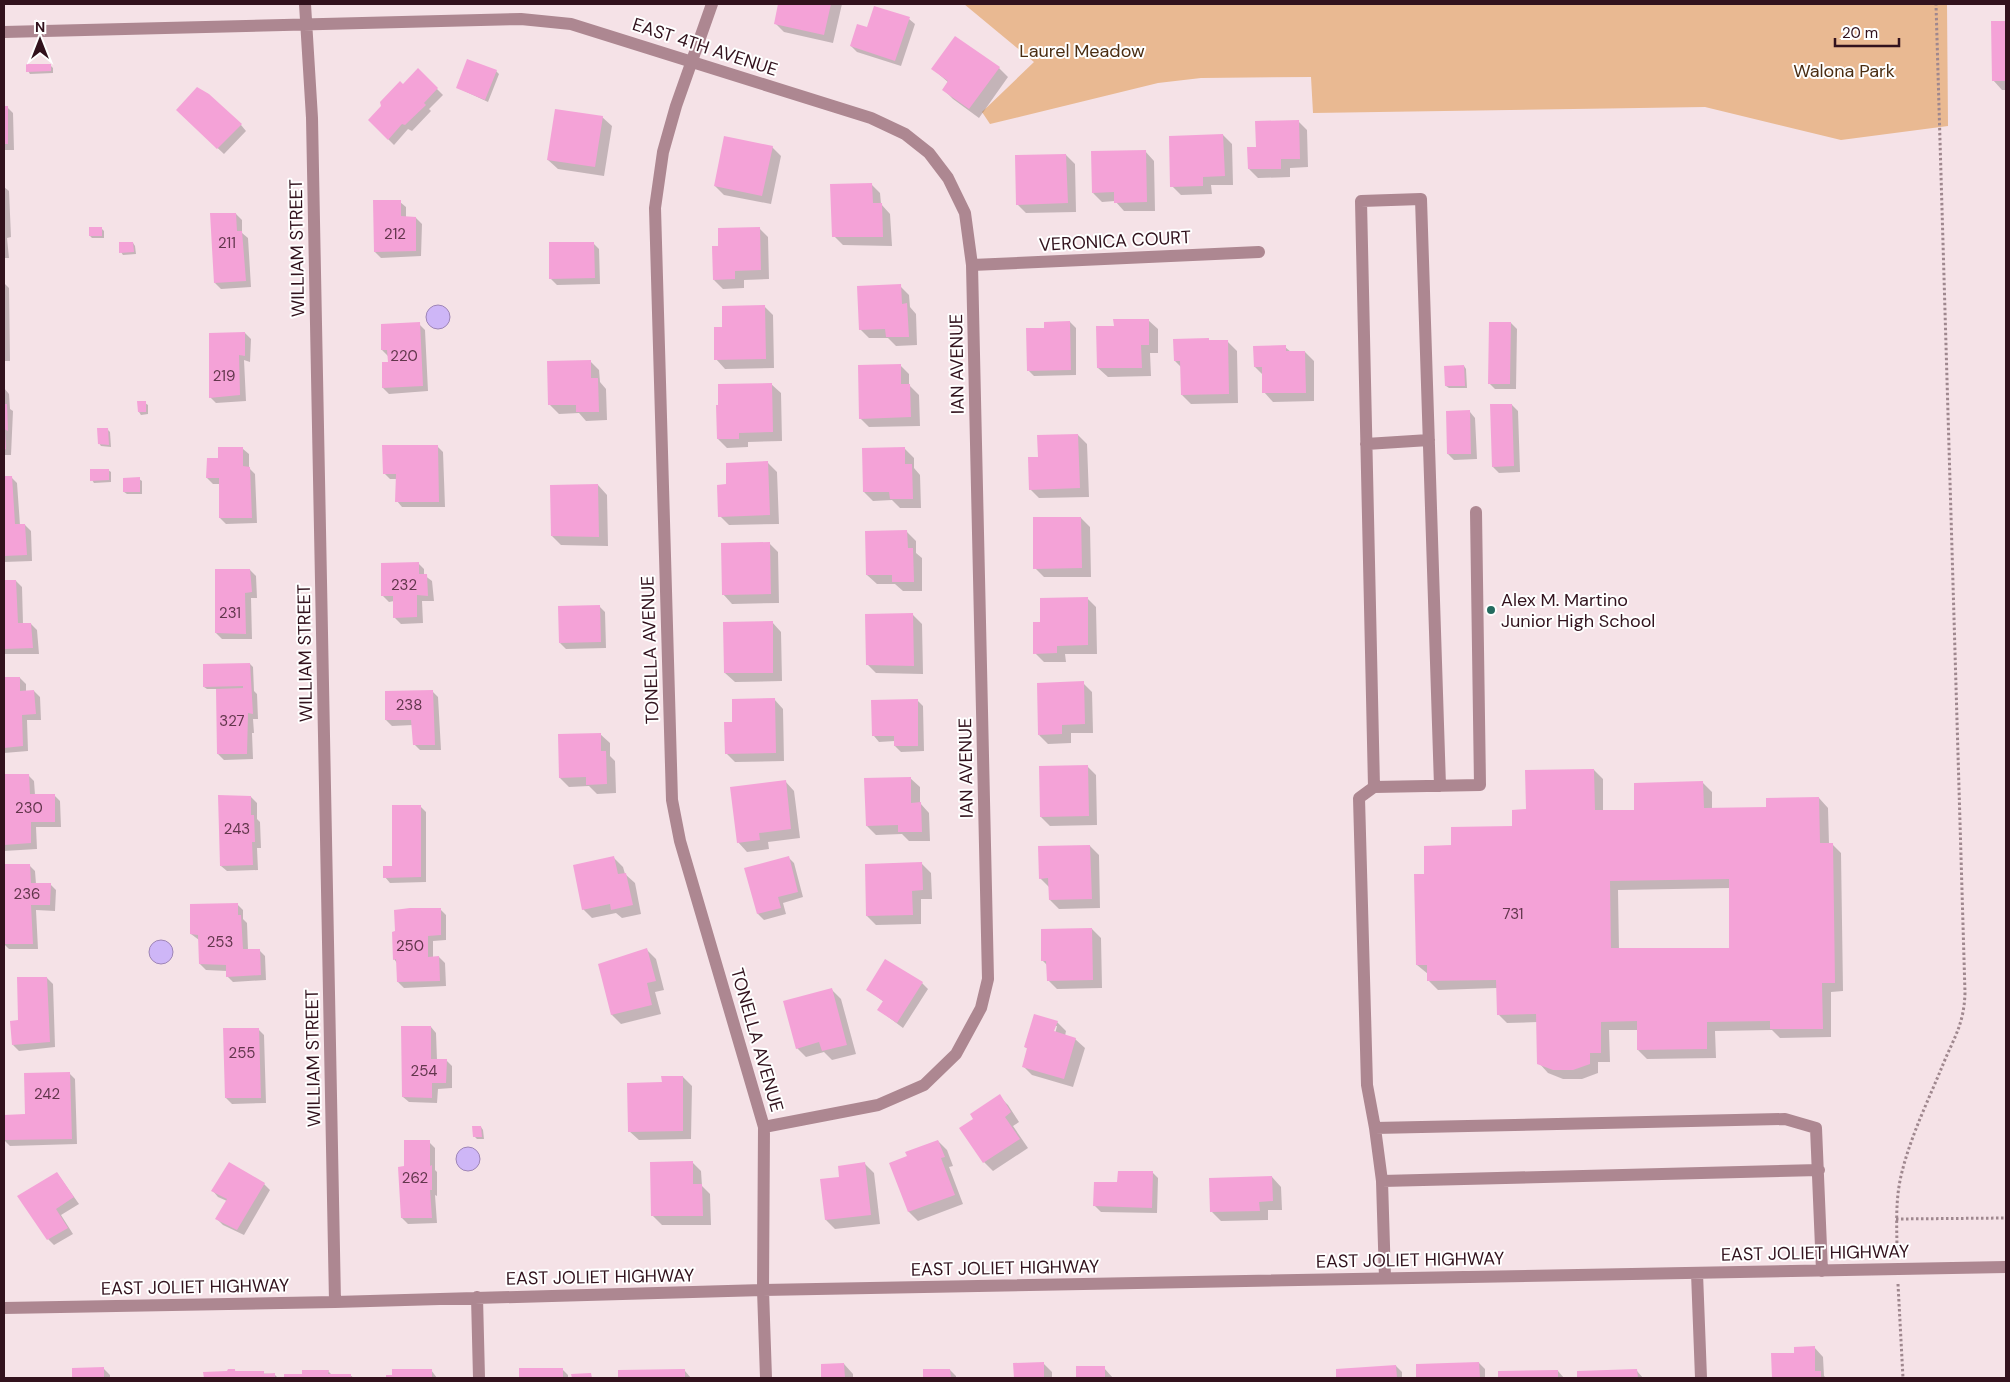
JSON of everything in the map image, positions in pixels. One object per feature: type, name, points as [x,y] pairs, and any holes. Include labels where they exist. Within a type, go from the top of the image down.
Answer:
[{"type":"street","name":"WILLIAM STREET","points":[[305,4],[312,118],[335,1302]]},
{"type":"street","name":"TONELLA AVENUE","points":[[712,4],[663,152],[655,208],[672,800],[680,841],[764,1126],[763,1290],[766,1378]]},
{"type":"street","name":"EAST 4TH AVENUE","points":[[4,32],[522,19],[571,24],[872,118],[905,134],[928,153],[948,178],[965,213],[972,265]]},
{"type":"street","points":[[1374,787],[1361,201],[1421,199],[1440,786]]},
{"type":"street","name":"VERONICA COURT","points":[[972,265],[1259,252]]},
{"type":"street","name":"IAN AVENUE","points":[[764,1126],[878,1104],[924,1085],[956,1054],[981,1008],[988,979],[972,265]]},
{"type":"street","points":[[1366,444],[1429,440]]},
{"type":"street","points":[[1385,1278],[1382,1181],[1367,1085],[1359,798],[1374,787],[1480,785],[1476,512]]},
{"type":"street","points":[[1375,1128],[1785,1119],[1816,1128],[1822,1271]]},
{"type":"street","points":[[1382,1181],[1819,1170]]},
{"type":"street","name":"EAST JOLIET HIGHWAY","points":[[4,1308],[335,1302],[763,1290],[2006,1268]]},
{"type":"street","points":[[1697,1273],[1701,1378]]},
{"type":"street","points":[[477,1297],[479,1378]]},
{"type":"path","points":[[1903,1378],[1896,1219],[1901,1176],[1945,1060],[1958,1033],[1964,1013],[1965,993],[1936,4]]},
{"type":"path","points":[[1896,1219],[2006,1218]]},
{"type":"green space","name":"Walona Park","points":[[964,4],[1947,4],[1948,126],[1841,140],[1705,107],[1313,113],[1311,77],[1201,78],[1158,83],[990,124],[982,112],[1034,62]]},
{"type":"shaded area","points":[[438,305],[443,306],[449,312],[449,322],[443,328],[438,329],[433,328],[427,322],[426,317],[427,312],[433,306]]},
{"type":"shaded area","points":[[161,940],[166,941],[172,947],[172,957],[166,963],[161,964],[156,963],[150,957],[149,952],[150,947],[156,941]]},
{"type":"shaded area","points":[[468,1147],[473,1148],[479,1154],[479,1164],[473,1170],[468,1171],[463,1170],[457,1164],[456,1159],[457,1154],[463,1148]]},
{"type":"building","points":[[778,4],[831,4],[824,35],[774,24]]},
{"type":"building","points":[[874,6],[910,17],[895,61],[850,46],[857,24],[867,27]]},
{"type":"building","points":[[1991,21],[2006,21],[2006,81],[1992,81]]},
{"type":"building","points":[[955,36],[1000,67],[969,109],[942,90],[948,81],[931,69]]},
{"type":"building","points":[[467,59],[497,70],[485,100],[456,88]]},
{"type":"building","points":[[26,64],[51,64],[51,71],[26,72]]},
{"type":"building","points":[[418,68],[438,88],[424,103],[426,105],[405,125],[402,124],[388,140],[368,120],[381,106],[380,102],[400,81],[403,84]]},
{"type":"building","points":[[197,87],[209,94],[242,124],[217,149],[176,110]]},
{"type":"building","points":[[4,106],[8,106],[8,144],[4,144]]},
{"type":"building","points":[[555,109],[603,116],[595,167],[547,160]]},
{"type":"building","points":[[1299,120],[1300,159],[1281,159],[1281,169],[1248,169],[1247,147],[1256,147],[1255,121]]},
{"type":"building","points":[[1223,134],[1225,176],[1203,177],[1203,186],[1170,187],[1169,136]]},
{"type":"building","points":[[724,136],[773,146],[762,196],[714,186]]},
{"type":"building","points":[[1146,150],[1147,202],[1114,203],[1114,192],[1092,193],[1091,151]]},
{"type":"building","points":[[1066,154],[1068,203],[1016,205],[1015,155]]},
{"type":"building","points":[[872,183],[873,203],[882,203],[883,237],[832,237],[830,184]]},
{"type":"building","points":[[373,200],[401,200],[401,216],[416,217],[416,251],[374,252]]},
{"type":"building","points":[[210,213],[236,213],[237,231],[242,231],[246,281],[214,283]]},
{"type":"building","points":[[89,227],[102,227],[102,236],[89,236]]},
{"type":"building","points":[[760,227],[761,270],[735,271],[735,279],[713,280],[712,246],[718,246],[718,228]]},
{"type":"building","points":[[119,242],[133,242],[134,252],[119,253]]},
{"type":"building","points":[[549,242],[594,242],[595,278],[549,279]]},
{"type":"building","points":[[901,284],[902,304],[907,303],[909,337],[886,337],[885,329],[859,330],[857,286]]},
{"type":"building","points":[[765,305],[766,359],[714,360],[714,327],[722,327],[722,306]]},
{"type":"building","points":[[1113,319],[1149,319],[1149,345],[1141,345],[1142,368],[1097,368],[1096,326],[1114,326]]},
{"type":"building","points":[[1070,321],[1071,370],[1027,371],[1026,328],[1044,328],[1044,322]]},
{"type":"building","points":[[420,322],[423,386],[382,388],[382,362],[388,362],[387,350],[381,350],[381,324]]},
{"type":"building","points":[[1489,322],[1511,322],[1510,384],[1488,384]]},
{"type":"building","points":[[245,332],[245,356],[239,355],[240,395],[209,398],[209,333]]},
{"type":"building","points":[[1209,338],[1209,340],[1228,340],[1229,394],[1181,395],[1180,361],[1174,361],[1173,339]]},
{"type":"building","points":[[1286,345],[1286,351],[1305,351],[1306,393],[1262,393],[1262,367],[1254,367],[1253,346]]},
{"type":"building","points":[[591,360],[591,378],[598,378],[599,412],[576,412],[576,405],[548,405],[547,361]]},
{"type":"building","points":[[901,364],[901,384],[910,384],[911,417],[859,419],[858,365]]},
{"type":"building","points":[[1464,365],[1465,386],[1445,386],[1444,366]]},
{"type":"building","points":[[772,383],[773,432],[739,433],[739,439],[717,439],[716,405],[718,405],[718,384]]},
{"type":"building","points":[[137,401],[146,401],[146,412],[138,412]]},
{"type":"building","points":[[4,404],[7,404],[8,431],[4,429]]},
{"type":"building","points":[[1490,404],[1512,404],[1514,466],[1492,467]]},
{"type":"building","points":[[1470,410],[1471,454],[1447,454],[1446,411]]},
{"type":"building","points":[[97,428],[108,428],[109,445],[98,444]]},
{"type":"building","points":[[4,431],[6,449],[4,450]]},
{"type":"building","points":[[1078,434],[1080,488],[1029,490],[1028,457],[1038,457],[1037,435]]},
{"type":"building","points":[[382,445],[438,445],[439,502],[395,502],[396,474],[383,474]]},
{"type":"building","points":[[218,447],[243,447],[243,466],[250,467],[252,518],[219,518],[219,478],[206,478],[207,458],[218,458]]},
{"type":"building","points":[[905,447],[905,464],[912,464],[913,499],[890,499],[889,492],[863,492],[862,448]]},
{"type":"building","points":[[768,461],[770,515],[718,517],[717,485],[726,484],[726,463]]},
{"type":"building","points":[[90,469],[109,469],[109,480],[90,481]]},
{"type":"building","points":[[4,476],[12,476],[15,524],[25,524],[27,555],[4,556]]},
{"type":"building","points":[[140,477],[140,492],[123,492],[123,478]]},
{"type":"building","points":[[598,484],[599,537],[551,536],[550,485]]},
{"type":"building","points":[[1033,517],[1081,517],[1082,568],[1033,569]]},
{"type":"building","points":[[907,530],[908,548],[913,548],[914,582],[892,582],[892,575],[866,575],[865,531]]},
{"type":"building","points":[[770,542],[771,594],[722,595],[721,543]]},
{"type":"building","points":[[419,562],[419,574],[427,574],[428,596],[417,595],[417,617],[393,618],[393,596],[381,596],[381,563]]},
{"type":"building","points":[[215,569],[250,569],[252,592],[245,593],[246,634],[215,633]]},
{"type":"building","points":[[4,580],[16,580],[18,623],[31,623],[33,648],[4,649]]},
{"type":"building","points":[[1088,597],[1088,645],[1057,646],[1057,653],[1033,654],[1033,622],[1040,622],[1040,598]]},
{"type":"building","points":[[600,605],[601,642],[559,643],[558,606]]},
{"type":"building","points":[[913,613],[914,666],[866,665],[865,614]]},
{"type":"building","points":[[773,621],[773,673],[724,673],[723,622]]},
{"type":"building","points":[[250,663],[253,714],[248,713],[247,754],[217,754],[216,689],[243,688],[243,686],[203,687],[203,664]]},
{"type":"building","points":[[4,677],[20,677],[20,691],[34,690],[36,714],[22,715],[23,746],[4,748]]},
{"type":"building","points":[[1084,681],[1085,724],[1062,725],[1062,734],[1038,735],[1037,683]]},
{"type":"building","points":[[433,690],[435,745],[413,745],[411,720],[385,720],[385,691]]},
{"type":"building","points":[[775,698],[776,753],[725,754],[724,722],[732,722],[732,699]]},
{"type":"building","points":[[918,699],[918,746],[894,746],[894,736],[872,736],[871,700]]},
{"type":"building","points":[[601,733],[601,751],[606,751],[607,784],[586,785],[586,777],[559,778],[558,734]]},
{"type":"building","points":[[1088,765],[1089,816],[1040,817],[1039,766]]},
{"type":"building","points":[[1594,769],[1595,810],[1634,810],[1634,783],[1703,781],[1704,808],[1766,807],[1766,798],[1819,797],[1820,843],[1833,843],[1835,983],[1822,983],[1823,1029],[1770,1029],[1770,1021],[1707,1022],[1707,1049],[1637,1050],[1637,1021],[1601,1022],[1601,1053],[1590,1053],[1590,1064],[1573,1070],[1553,1070],[1537,1064],[1536,1014],[1497,1015],[1496,980],[1427,981],[1427,965],[1416,965],[1414,874],[1424,874],[1424,846],[1451,845],[1451,827],[1512,826],[1512,810],[1526,809],[1525,770]],"holes":[[[1729,879],[1729,948],[1611,948],[1610,881]]]},
{"type":"building","points":[[4,774],[29,774],[30,794],[55,794],[55,822],[31,822],[31,843],[4,845]]},
{"type":"building","points":[[911,777],[911,803],[921,802],[922,832],[898,832],[898,825],[866,826],[864,778]]},
{"type":"building","points":[[786,780],[791,829],[759,833],[760,840],[737,843],[730,787]]},
{"type":"building","points":[[218,795],[251,796],[251,815],[254,815],[255,842],[252,842],[253,865],[220,866]]},
{"type":"building","points":[[392,805],[421,805],[421,877],[383,878],[383,866],[392,866]]},
{"type":"building","points":[[1090,845],[1092,899],[1049,900],[1048,878],[1039,879],[1038,846]]},
{"type":"building","points":[[614,856],[618,874],[626,873],[633,905],[611,910],[610,904],[582,910],[573,865]]},
{"type":"building","points":[[789,856],[798,892],[778,897],[781,908],[757,914],[744,868]]},
{"type":"building","points":[[922,862],[923,890],[912,891],[913,915],[866,916],[865,864]]},
{"type":"building","points":[[4,864],[30,864],[31,883],[51,883],[50,905],[31,905],[33,944],[4,944]]},
{"type":"building","points":[[238,903],[238,915],[241,915],[243,949],[260,949],[261,975],[226,977],[226,965],[199,964],[198,935],[190,934],[190,904]]},
{"type":"building","points":[[441,908],[441,935],[428,936],[428,957],[439,956],[440,981],[397,982],[396,959],[393,960],[392,932],[395,931],[394,910]]},
{"type":"building","points":[[1092,928],[1093,980],[1047,981],[1046,961],[1041,961],[1041,929]]},
{"type":"building","points":[[647,948],[656,981],[647,983],[652,1005],[611,1015],[598,964]]},
{"type":"building","points":[[885,959],[923,982],[897,1023],[877,1010],[883,1001],[866,990]]},
{"type":"building","points":[[17,977],[47,977],[50,1042],[12,1045],[10,1021],[18,1020]]},
{"type":"building","points":[[832,988],[847,1045],[822,1051],[819,1042],[796,1049],[783,1001]]},
{"type":"building","points":[[1034,1014],[1058,1021],[1054,1031],[1076,1038],[1064,1079],[1022,1067],[1027,1048],[1024,1047]]},
{"type":"building","points":[[401,1026],[431,1026],[431,1059],[447,1059],[446,1083],[432,1083],[432,1098],[402,1097]]},
{"type":"building","points":[[223,1028],[259,1028],[261,1098],[225,1098]]},
{"type":"building","points":[[70,1072],[72,1139],[4,1140],[4,1115],[25,1114],[24,1073]]},
{"type":"building","points":[[661,1076],[683,1076],[683,1131],[628,1132],[627,1083],[662,1082]]},
{"type":"building","points":[[1000,1094],[1011,1112],[1005,1117],[1020,1139],[983,1163],[959,1128],[973,1119],[970,1114]]},
{"type":"building","points":[[472,1126],[481,1126],[482,1137],[473,1137]]},
{"type":"building","points":[[404,1140],[430,1140],[432,1218],[401,1218],[398,1167],[404,1166]]},
{"type":"building","points":[[938,1140],[945,1157],[941,1158],[955,1195],[908,1212],[889,1163],[907,1156],[905,1152]]},
{"type":"building","points":[[693,1161],[693,1184],[702,1184],[703,1216],[651,1216],[650,1162]]},
{"type":"building","points":[[229,1162],[265,1183],[237,1230],[215,1219],[227,1199],[211,1191]]},
{"type":"building","points":[[865,1162],[871,1215],[825,1220],[820,1179],[839,1177],[838,1166]]},
{"type":"building","points":[[1118,1171],[1153,1171],[1152,1208],[1093,1206],[1094,1182],[1117,1182]]},
{"type":"building","points":[[57,1172],[74,1197],[56,1209],[68,1228],[47,1240],[17,1196]]},
{"type":"building","points":[[1272,1176],[1273,1201],[1259,1202],[1260,1211],[1210,1212],[1209,1178]]},
{"type":"building","points":[[1815,1346],[1815,1371],[1821,1371],[1821,1378],[1772,1378],[1771,1353],[1794,1353],[1794,1347]]},
{"type":"building","points":[[1044,1362],[1044,1378],[1014,1378],[1013,1363]]},
{"type":"building","points":[[1479,1362],[1480,1378],[1416,1378],[1416,1364]]},
{"type":"building","points":[[844,1363],[845,1378],[821,1378],[821,1364]]},
{"type":"building","points":[[1396,1365],[1397,1378],[1336,1378],[1336,1369]]},
{"type":"building","points":[[1076,1366],[1105,1366],[1105,1378],[1076,1378]]},
{"type":"building","points":[[104,1367],[104,1378],[72,1378],[72,1368]]},
{"type":"building","points":[[519,1368],[563,1368],[563,1378],[519,1378]]},
{"type":"building","points":[[228,1369],[235,1369],[235,1371],[264,1371],[264,1374],[275,1373],[275,1378],[204,1378],[203,1372],[227,1371]]},
{"type":"building","points":[[392,1369],[432,1369],[432,1378],[386,1378],[386,1375],[392,1375]]},
{"type":"building","points":[[685,1369],[685,1378],[618,1378],[618,1370]]},
{"type":"building","points":[[923,1369],[950,1369],[951,1378],[923,1378]]},
{"type":"building","points":[[1637,1369],[1638,1378],[1577,1378],[1577,1371]]},
{"type":"building","points":[[302,1370],[329,1370],[328,1374],[351,1374],[351,1378],[284,1378],[284,1374],[302,1374]]},
{"type":"building","points":[[1558,1370],[1558,1378],[1498,1378],[1498,1371]]},
{"type":"building","points":[[591,1373],[592,1378],[572,1378],[571,1374]]},
{"type":"place","name":"Alex M. Martino Junior High School","points":[[1491,610]]},
{"type":"park label","name":"Laurel Meadow","points":[[1082,51]]}]
